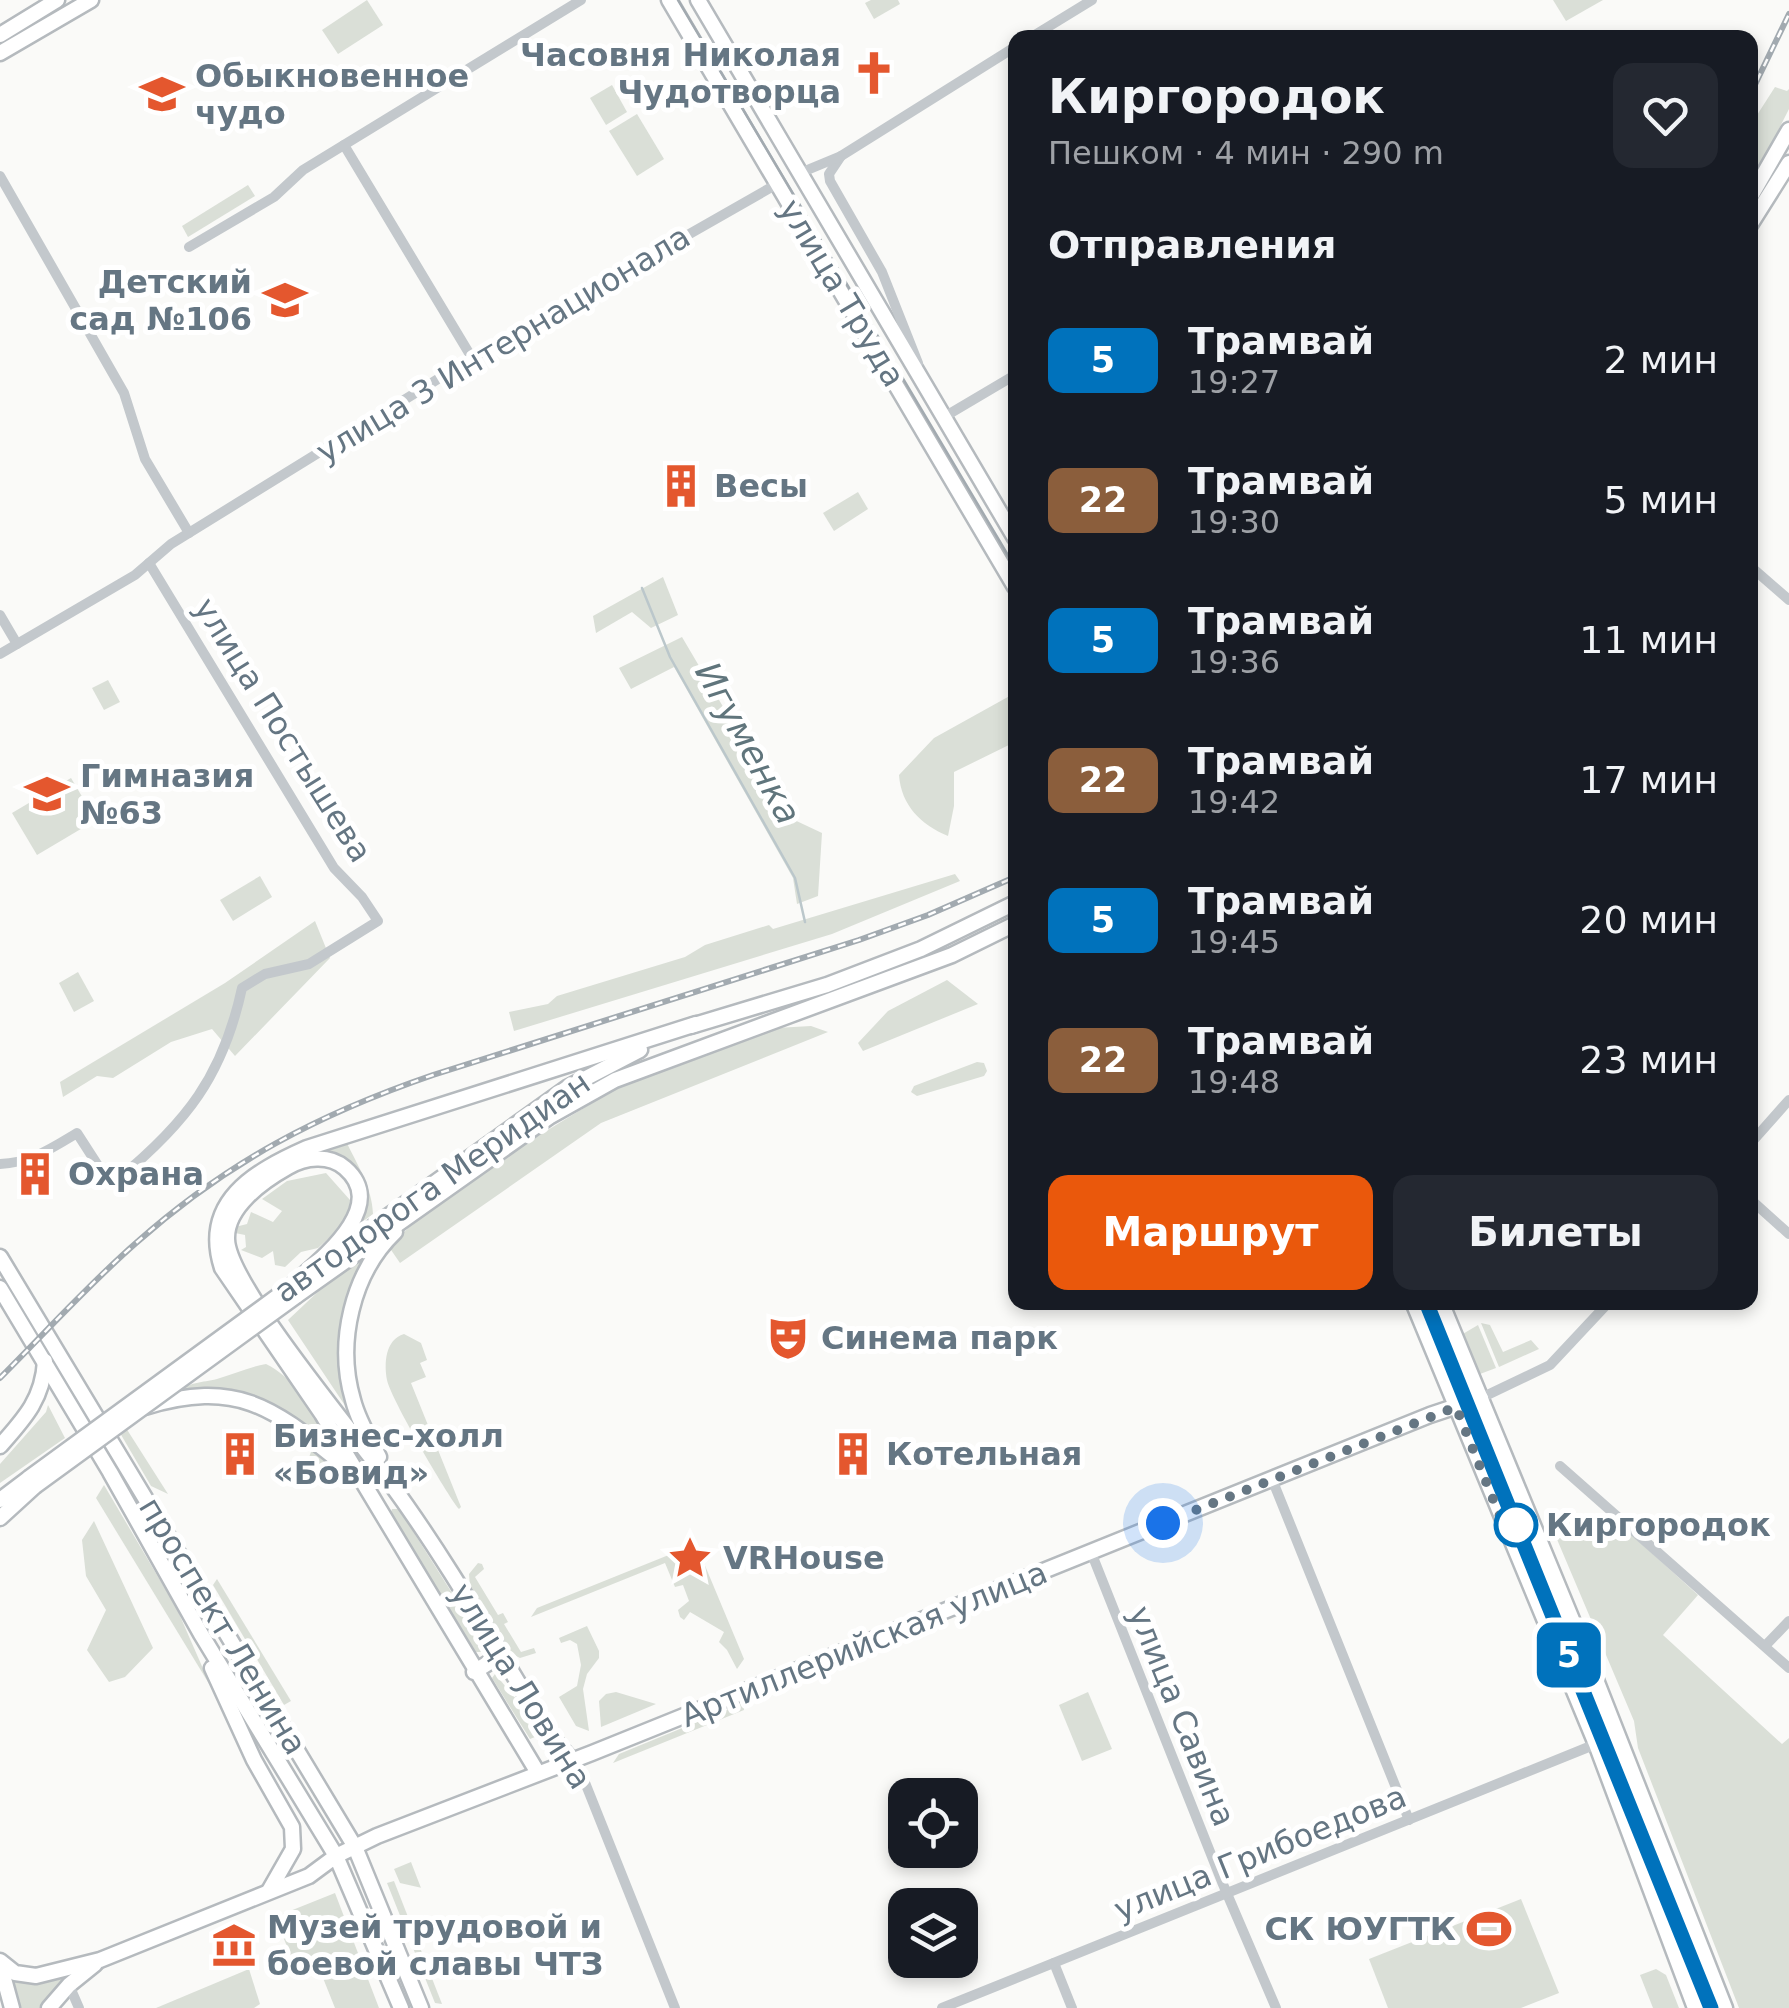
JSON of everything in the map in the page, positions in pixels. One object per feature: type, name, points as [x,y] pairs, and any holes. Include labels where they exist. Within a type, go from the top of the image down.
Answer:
[{"type":"main road","points":[[0,35],[57,0]]},
{"type":"main road","points":[[0,53],[90,0]]},
{"type":"main road","name":"улица Труда","points":[[668,0],[1008,575]]},
{"type":"main road","name":"улица Труда","points":[[698,0],[1008,526]]},
{"type":"main road","points":[[1758,184],[1789,130]]},
{"type":"main road","points":[[1758,212],[1789,163]]},
{"type":"main road","name":"улица 3 Интернационала","points":[[777,184],[800,174]]},
{"type":"main road","name":"автодорога Меридиан","points":[[0,1518],[32,1482],[567,1088],[696,1024],[826,985],[906,955],[1008,906]]},
{"type":"main road","name":"автодорога Меридиан","points":[[0,1500],[140,1409],[292,1292],[549,1117],[615,1080],[952,955],[1008,927]]},
{"type":"main road","points":[[538,1774],[363,1480],[298,1376],[222,1268],[215,1248],[215,1229],[229,1200],[259,1174],[307,1148],[696,1024]]},
{"type":"main road","points":[[292,1292],[354,1219],[359,1191],[354,1178],[336,1162],[323,1158],[290,1166],[238,1207],[227,1230],[229,1254],[246,1287],[395,1490]]},
{"type":"main road","points":[[395,1490],[353,1400],[346,1356],[348,1331],[356,1297],[369,1268],[387,1240],[432,1197]]},
{"type":"main road","name":"проспект Ленина","points":[[0,1257],[355,1847],[421,2008]]},
{"type":"main road","name":"проспект Ленина","points":[[0,1288],[201,1634],[336,1856],[401,2008]]},
{"type":"main road","points":[[1416,1310],[1596,1744],[1695,2008]]},
{"type":"main road","points":[[1444,1310],[1726,2008]]},
{"type":"main road","points":[[0,1446],[33,1407],[43,1384],[44,1361]]},
{"type":"main road","points":[[140,1409],[184,1398],[230,1398],[274,1411],[363,1480]]},
{"type":"main road","name":"Артиллерийская улица","points":[[0,1963],[15,1974],[36,1976],[100,1960],[309,1876],[355,1847],[1481,1398]]},
{"type":"main road","points":[[376,1501],[395,1490]]},
{"type":"main road","name":"улица Ловина","points":[[395,1490],[550,1734],[572,1761]]},
{"type":"main road","points":[[201,1634],[209,1662],[254,1760],[292,1827],[293,1849],[268,1892]]},
{"type":"main road","points":[[474,1672],[501,1655]]},
{"type":"main road","name":"Артиллерийская улица","points":[[49,2008],[69,1985],[100,1960]]},
{"type":"main road","points":[[0,1963],[12,2008]]},
{"type":"street","points":[[188,247],[274,197],[303,170],[581,0]]},
{"type":"street","points":[[1043,30],[1092,0]]},
{"type":"street","name":"улица 3 Интернационала","points":[[800,174],[841,156],[1008,51]]},
{"type":"street","points":[[344,145],[472,358]]},
{"type":"street","points":[[841,156],[829,174],[830,182],[882,272],[929,392]]},
{"type":"street","points":[[0,176],[124,393],[145,459],[188,533]]},
{"type":"street","name":"улица 3 Интернационала","points":[[0,654],[135,574],[188,533],[472,358],[777,184]]},
{"type":"street","points":[[944,417],[1008,379]]},
{"type":"street","name":"улица Постышева","points":[[0,1164],[45,1153],[77,1132],[106,1178],[118,1179],[164,1141],[214,1073],[234,1023],[242,988],[265,974],[309,964],[378,921],[362,897],[334,868],[149,562]]},
{"type":"street","points":[[1758,573],[1789,600]]},
{"type":"street","points":[[0,616],[17,644]]},
{"type":"street","points":[[1758,1135],[1789,1100]]},
{"type":"street","points":[[1758,1206],[1789,1234]]},
{"type":"street","name":"Артиллерийская улица","points":[[1481,1398],[1550,1365],[1602,1310]]},
{"type":"street","points":[[1560,1466],[1789,1668]]},
{"type":"street","points":[[1272,1479],[1409,1820]]},
{"type":"street","name":"улица Савина","points":[[1091,1552],[1276,2008]]},
{"type":"street","points":[[1765,1646],[1789,1621]]},
{"type":"street","name":"улица Грибоедова","points":[[942,2008],[1596,1744]]},
{"type":"street","name":"улица Ловина","points":[[572,1761],[584,1780],[675,2008]]},
{"type":"street","points":[[1054,1963],[1072,2008]]},
{"type":"street","points":[[69,1985],[79,2008]]},
{"type":"shaded area","points":[[367,0],[383,25],[338,54],[322,30]]},
{"type":"shaded area","points":[[898,0],[900,4],[874,19],[865,3]]},
{"type":"shaded area","points":[[1553,0],[1603,0],[1566,21]]},
{"type":"shaded area","points":[[612,85],[627,112],[606,125],[590,98]]},
{"type":"shaded area","points":[[1775,87],[1789,89],[1789,109],[1758,170],[1758,114]]},
{"type":"shaded area","points":[[637,114],[664,159],[637,176],[609,131]]},
{"type":"shaded area","points":[[248,185],[255,196],[188,237],[182,226]]},
{"type":"shaded area","points":[[858,492],[868,509],[834,531],[823,513]]},
{"type":"shaded area","points":[[663,577],[678,615],[651,628],[632,612],[596,633],[593,616]]},
{"type":"shaded area","points":[[682,637],[788,817],[822,833],[818,896],[797,904],[793,878],[674,667],[631,689],[619,668]]},
{"type":"shaded area","points":[[108,680],[120,702],[104,710],[92,688]]},
{"type":"shaded area","points":[[1008,697],[1008,745],[954,772],[954,806],[948,836],[921,820],[908,805],[899,775],[934,738]]},
{"type":"shaded area","points":[[71,778],[96,820],[37,855],[12,813]]},
{"type":"shaded area","points":[[955,874],[960,881],[832,934],[514,1031],[509,1012],[548,1004],[557,996],[685,957],[705,945],[769,925],[773,929]]},
{"type":"shaded area","points":[[260,876],[272,897],[233,921],[220,900]]},
{"type":"shaded area","points":[[315,921],[330,958],[235,1056],[212,1029],[171,1042],[113,1078],[97,1076],[63,1097],[60,1082],[225,983]]},
{"type":"shaded area","points":[[78,972],[94,1001],[74,1012],[59,983]]},
{"type":"shaded area","points":[[947,980],[978,1004],[863,1051],[858,1043],[888,1011]]},
{"type":"shaded area","points":[[811,1026],[828,1032],[601,1123],[400,1263],[389,1247],[410,1226],[520,1147],[623,1084],[749,1036],[776,1028]]},
{"type":"shaded area","points":[[977,1062],[984,1063],[984,1076],[917,1096],[911,1092],[914,1086]]},
{"type":"shaded area","points":[[346,1141],[363,1176],[372,1204],[373,1214],[358,1225],[364,1184],[357,1169],[341,1159],[309,1153]]},
{"type":"shaded area","points":[[326,1173],[350,1200],[349,1220],[318,1248],[301,1252],[285,1267],[275,1265],[273,1251],[262,1258],[241,1250],[246,1247],[245,1235],[235,1233],[235,1227],[247,1224],[251,1212],[273,1222],[282,1211],[262,1199],[287,1181]]},
{"type":"shaded area","points":[[376,1246],[347,1301],[352,1416],[288,1320]]},
{"type":"shaded area","points":[[1481,1323],[1490,1325],[1503,1352],[1531,1340],[1539,1349],[1499,1367]]},
{"type":"shaded area","points":[[1478,1325],[1496,1368],[1480,1374],[1461,1335]]},
{"type":"shaded area","points":[[404,1334],[421,1343],[427,1360],[420,1363],[426,1377],[411,1383],[459,1509],[420,1446],[387,1380],[389,1347]]},
{"type":"shaded area","points":[[266,1364],[300,1393],[314,1412],[320,1432],[255,1397],[215,1391],[178,1392],[192,1384]]},
{"type":"shaded area","points":[[48,1405],[65,1438],[0,1483],[0,1464]]},
{"type":"shaded area","points":[[126,1428],[168,1494],[151,1486],[120,1433]]},
{"type":"shaded area","points":[[312,1449],[325,1458],[338,1479],[305,1469]]},
{"type":"shaded area","points":[[104,1485],[177,1609],[211,1687],[96,1498]]},
{"type":"shaded area","points":[[392,1509],[399,1509],[486,1647],[483,1652],[476,1652],[390,1515]]},
{"type":"shaded area","points":[[1612,1517],[1698,1595],[1663,1635],[1782,1744],[1789,1738],[1789,2008],[1739,2008],[1638,1748],[1634,1721],[1556,1537]]},
{"type":"shaded area","points":[[94,1521],[153,1648],[125,1677],[109,1682],[87,1650],[106,1610],[86,1576],[82,1540]]},
{"type":"shaded area","points":[[696,1544],[744,1659],[737,1669],[719,1642],[724,1632],[690,1612],[684,1620],[680,1617],[678,1610],[689,1601],[683,1585],[675,1587],[665,1563],[531,1617],[537,1608]]},
{"type":"shaded area","points":[[478,1563],[484,1569],[475,1577],[498,1615],[503,1613],[508,1622],[504,1624],[521,1652],[534,1648],[536,1653],[520,1658],[510,1653],[470,1587],[469,1574]]},
{"type":"shaded area","points":[[217,1579],[291,1701],[284,1705],[213,1585]]},
{"type":"shaded area","points":[[587,1626],[599,1651],[583,1689],[589,1731],[576,1726],[559,1697],[577,1686],[581,1665],[577,1644],[570,1640],[561,1643],[559,1638]]},
{"type":"shaded area","points":[[495,1674],[540,1735],[530,1739],[492,1678]]},
{"type":"shaded area","points":[[616,1692],[656,1704],[601,1727],[599,1701]]},
{"type":"shaded area","points":[[1088,1692],[1112,1749],[1082,1761],[1059,1705]]},
{"type":"shaded area","points":[[743,1703],[744,1710],[613,1763],[619,1754]]},
{"type":"shaded area","points":[[411,1862],[421,1888],[400,1883],[394,1869]]},
{"type":"shaded area","points":[[394,1881],[442,2004],[435,2003],[387,1883]]},
{"type":"shaded area","points":[[335,1893],[379,2008],[335,2008],[315,1958],[295,1966],[275,1917]]},
{"type":"shaded area","name":"СК ЮУГТК","points":[[1521,1899],[1559,1993],[1521,2008],[1388,2008],[1369,1959]]},
{"type":"shaded area","points":[[249,1969],[260,2004],[254,2008],[156,2008]]},
{"type":"shaded area","points":[[1656,1969],[1666,1975],[1679,2008],[1653,2008],[1640,1975]]},
{"type":"shaded area","points":[[70,1972],[42,2008],[19,2008],[10,1979],[29,1981]]},
{"type":"waterway","name":"Игуменка","points":[[642,588],[670,657],[795,878],[805,922]]},
{"type":"tram line","points":[[678,0],[1008,555]]},
{"type":"tram line","name":"5","points":[[1429,1310],[1711,2008]]},
{"type":"tram line","points":[[1435,1310],[1717,2008]]},
{"type":"railway","points":[[1758,78],[1789,14]]},
{"type":"railway","points":[[0,1378],[101,1275],[170,1214],[240,1165],[313,1124],[433,1075],[859,940],[1008,880]]},
{"type":"place","name":"Часовня Николая Чудотворца","points":[[874,73]]},
{"type":"place","name":"Обыкновенное чудо","points":[[162,94]]},
{"type":"place","name":"Детский сад №106","points":[[285,300]]},
{"type":"place","name":"Весы","points":[[681,486]]},
{"type":"place","name":"Гимназия №63","points":[[47,794]]},
{"type":"place","name":"Охрана","points":[[35,1174]]},
{"type":"place","name":"Синема парк","points":[[788,1338]]},
{"type":"place","name":"Бизнес-холл «Бовид»","points":[[240,1454]]},
{"type":"place","name":"Котельная","points":[[853,1454]]},
{"type":"place","name":"Киргородок","points":[[1516,1525]]},
{"type":"place","name":"VRHouse","points":[[690,1558]]},
{"type":"place","name":"СК ЮУГТК","points":[[1489,1929]]},
{"type":"place","name":"Музей трудовой и боевой славы ЧТЗ","points":[[234,1945]]},
{"type":"route","points":[[1163,1523],[1456,1407],[1503,1524],[1516,1525]]}]
